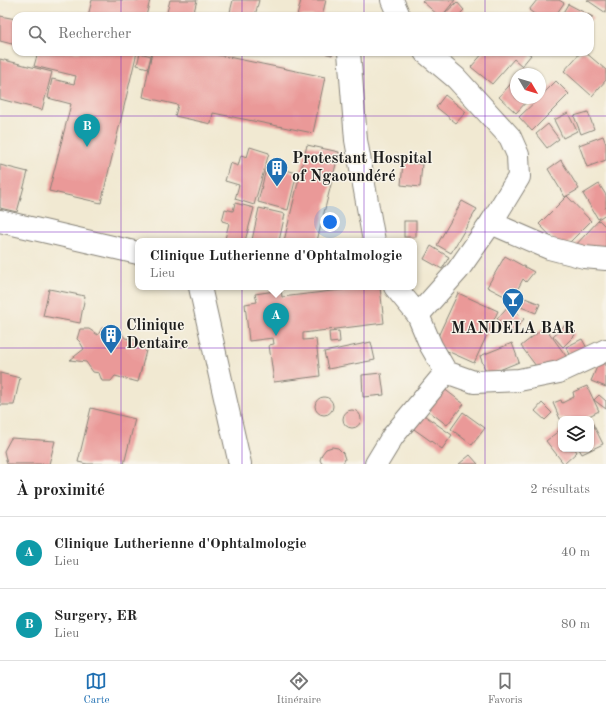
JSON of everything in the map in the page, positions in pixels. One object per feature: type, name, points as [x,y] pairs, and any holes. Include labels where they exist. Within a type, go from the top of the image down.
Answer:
[{"type":"street","points":[[392,0],[397,12]]},
{"type":"street","points":[[349,56],[356,140],[373,238]]},
{"type":"street","points":[[418,315],[458,270],[491,223],[519,177],[518,155],[510,137],[456,78],[430,56]]},
{"type":"street","points":[[0,221],[135,251]]},
{"type":"street","points":[[491,223],[549,248],[584,257],[606,259]]},
{"type":"street","points":[[201,290],[240,464]]},
{"type":"street","points":[[397,290],[418,315],[431,346],[446,372],[474,382],[519,380],[559,372],[606,350]]},
{"type":"street","points":[[376,464],[393,436],[446,372]]},
{"type":"building","points":[[92,0],[150,0],[147,12],[89,12]]},
{"type":"building","points":[[170,0],[197,0],[194,12],[167,12]]},
{"type":"building","points":[[233,0],[259,0],[256,12],[230,12]]},
{"type":"building","points":[[301,0],[326,0],[323,12],[298,12]]},
{"type":"building","points":[[455,0],[445,12],[434,12],[422,1]]},
{"type":"building","points":[[537,0],[559,0],[564,3],[558,12],[532,12],[529,10]]},
{"type":"building","points":[[587,0],[606,0],[606,13]]},
{"type":"building","points":[[457,2],[464,10],[462,12],[446,12]]},
{"type":"building","points":[[568,4],[583,12],[563,12]]},
{"type":"building","points":[[0,16],[12,18],[12,44],[0,41]]},
{"type":"building","points":[[37,56],[136,56],[101,203],[49,191],[71,104],[48,98],[52,79],[74,84],[76,76],[34,66]]},
{"type":"building","points":[[139,56],[151,56],[148,68],[137,65]]},
{"type":"building","points":[[151,56],[223,56],[325,77],[313,133],[213,113],[211,124],[175,116],[178,105],[143,97]]},
{"type":"building","points":[[481,56],[530,56],[522,66],[514,59],[492,84],[471,67]]},
{"type":"building","points":[[577,56],[590,56],[606,70],[606,80],[592,96],[564,71]]},
{"type":"building","points":[[0,59],[52,72],[42,110],[0,99]]},
{"type":"building","points":[[556,81],[569,94],[532,131],[519,117],[533,104],[546,104],[546,91]]},
{"type":"building","points":[[510,85],[510,104],[524,104],[516,113],[499,97]]},
{"type":"building","points":[[445,95],[466,112],[456,123],[436,107]]},
{"type":"building","points":[[588,112],[594,129],[581,134],[574,116]]},
{"type":"building","points":[[568,113],[577,131],[563,138],[554,120]]},
{"type":"building","points":[[548,124],[559,139],[547,148],[536,134]]},
{"type":"building","points":[[603,136],[606,144],[606,160],[587,167],[579,145]]},
{"type":"building","points":[[307,145],[339,152],[318,238],[285,238]]},
{"type":"building","points":[[250,147],[269,153],[254,205],[235,199],[239,185],[225,181],[230,163],[238,166],[241,155],[247,157]]},
{"type":"building","points":[[561,160],[579,189],[565,197],[548,169]]},
{"type":"building","points":[[403,162],[422,164],[420,187],[401,185]]},
{"type":"building","points":[[0,165],[28,172],[17,212],[0,208]]},
{"type":"building","name":"Protestant Hospital of Ngaoundéré","points":[[267,165],[297,173],[288,210],[258,202]]},
{"type":"building","points":[[599,184],[606,195],[606,214],[598,219],[583,194]]},
{"type":"building","points":[[567,196],[591,221],[563,249],[539,224]]},
{"type":"building","points":[[462,201],[477,209],[451,253],[437,245]]},
{"type":"building","points":[[235,203],[254,208],[246,238],[225,238],[229,223],[222,221],[225,209],[233,211]]},
{"type":"building","points":[[259,208],[285,214],[280,238],[252,238]]},
{"type":"building","points":[[599,220],[606,227],[606,254],[573,248]]},
{"type":"building","points":[[404,221],[416,221],[416,237],[404,237]]},
{"type":"building","points":[[431,246],[449,257],[442,269],[424,259]]},
{"type":"building","points":[[505,256],[534,272],[526,282],[523,279],[512,300],[487,287]]},
{"type":"building","points":[[49,289],[85,296],[80,323],[43,316]]},
{"type":"building","points":[[281,290],[282,297],[340,290],[380,290],[384,323],[303,333],[303,340],[316,339],[320,376],[274,382],[269,345],[274,344],[273,338],[249,341],[245,304],[257,302],[255,294]]},
{"type":"building","points":[[458,293],[498,311],[474,363],[434,345]]},
{"type":"building","points":[[525,298],[540,304],[536,313],[521,307]]},
{"type":"building","points":[[509,305],[524,319],[513,332],[497,319]]},
{"type":"building","points":[[566,324],[575,335],[563,347],[553,336]]},
{"type":"building","name":"Clinique Dentaire","points":[[113,326],[120,331],[125,338],[148,343],[138,382],[115,376],[111,381],[102,381],[99,373],[93,372],[86,362],[70,360],[84,349],[77,339],[80,329],[89,329],[98,335],[102,328]]},
{"type":"building","points":[[545,327],[566,356],[542,374],[521,346]]},
{"type":"building","points":[[339,331],[340,342],[330,343],[329,332]]},
{"type":"building","points":[[582,339],[588,350],[572,358],[566,347]]},
{"type":"building","points":[[371,342],[375,360],[328,369],[324,352]]},
{"type":"building","points":[[512,343],[519,362],[487,375],[480,356]]},
{"type":"building","points":[[602,355],[606,356],[606,387],[591,381]]},
{"type":"building","points":[[0,373],[20,378],[14,405],[0,405]]},
{"type":"building","points":[[381,373],[384,395],[363,397],[362,375]]},
{"type":"building","points":[[439,385],[464,404],[447,425],[422,406]]},
{"type":"building","points":[[587,386],[599,411],[589,416],[559,416],[553,403],[561,400],[562,403],[574,397],[573,392]]},
{"type":"building","points":[[599,395],[606,401],[606,409],[594,400]]},
{"type":"building","points":[[324,397],[330,400],[333,406],[330,412],[324,415],[318,412],[315,406],[318,400]]},
{"type":"building","points":[[542,403],[552,413],[545,420],[535,411]]},
{"type":"building","points":[[91,408],[135,419],[124,464],[87,464],[78,462]]},
{"type":"building","points":[[352,410],[358,413],[361,419],[358,425],[352,428],[346,425],[343,419],[346,413]]},
{"type":"building","points":[[463,412],[485,428],[472,445],[451,429]]},
{"type":"building","points":[[421,413],[452,435],[442,449],[411,427]]},
{"type":"building","points":[[594,426],[603,444],[594,448]]},
{"type":"building","points":[[558,431],[558,452],[577,452],[564,464],[546,441]]},
{"type":"building","points":[[11,438],[55,441],[49,464],[7,464],[4,451]]},
{"type":"building","points":[[332,447],[338,448],[343,453],[345,459],[343,464],[322,464],[320,460],[322,454],[326,449]]},
{"type":"building","points":[[470,455],[478,464],[459,464]]},
{"type":"place","name":"Surgery, ER","points":[[87,147]]},
{"type":"place","name":"Protestant Hospital of Ngaoundéré","points":[[277,188]]},
{"type":"place","name":"MANDELA BAR","points":[[513,318]]},
{"type":"place","name":"Clinique Lutherienne d'Ophtalmologie","points":[[276,336]]},
{"type":"place","name":"Clinique Dentaire","points":[[111,354]]}]
